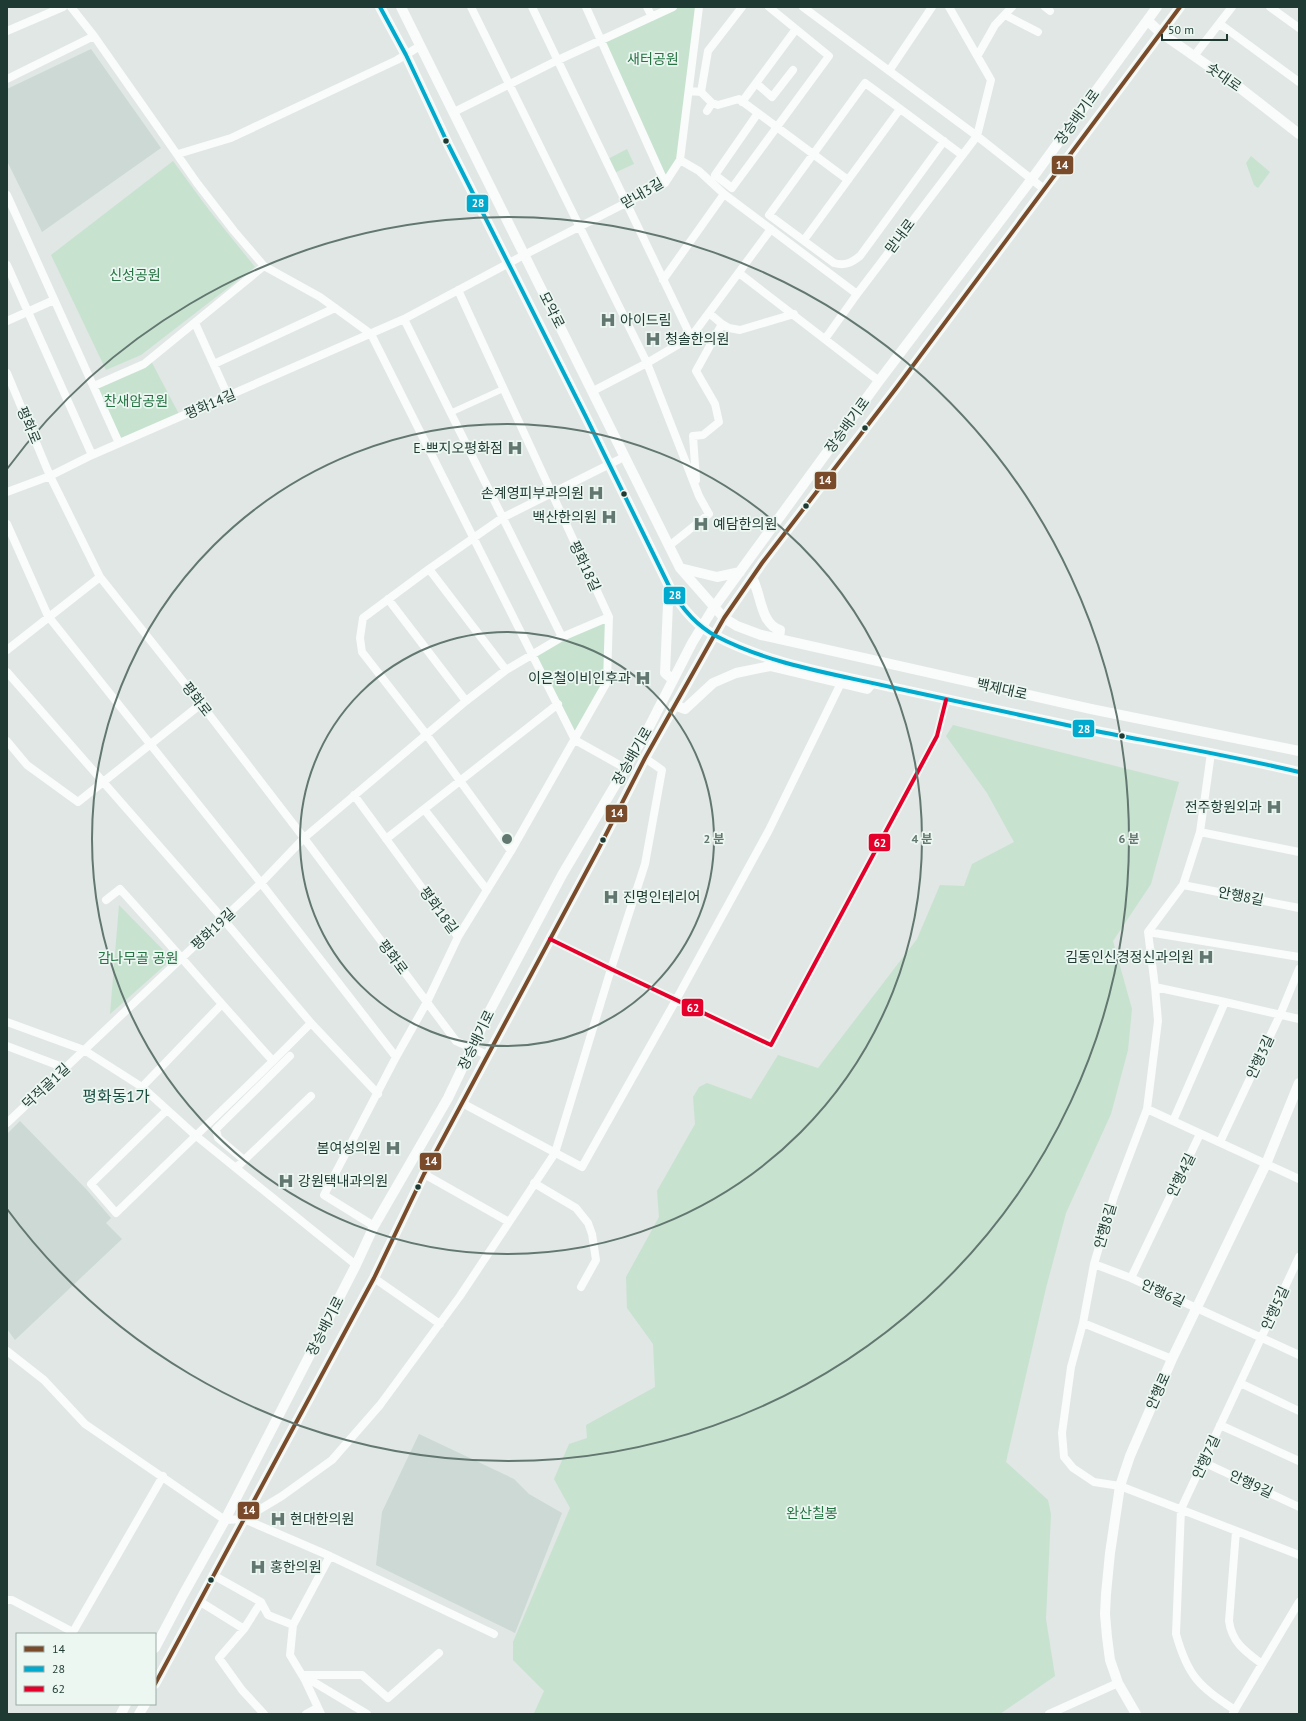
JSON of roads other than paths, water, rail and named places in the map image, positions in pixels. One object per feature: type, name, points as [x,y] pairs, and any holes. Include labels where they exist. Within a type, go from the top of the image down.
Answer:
[{"type":"street","points":[[7,31],[63,7]]},
{"type":"street","points":[[71,7],[94,36],[234,231],[264,266],[320,297],[371,334],[575,740],[625,768]]},
{"type":"street","name":"모악로","points":[[380,7],[406,55],[508,263],[585,415],[608,465],[675,597],[683,609],[701,627]]},
{"type":"street","name":"모악로","points":[[401,7],[680,568],[714,607]]},
{"type":"street","points":[[472,7],[647,363],[696,489],[709,514],[669,546]]},
{"type":"street","points":[[532,7],[691,337]]},
{"type":"street","points":[[586,7],[665,183]]},
{"type":"street","points":[[647,7],[652,17]]},
{"type":"street","points":[[454,112],[558,60],[673,7]]},
{"type":"street","name":"맏내3길","points":[[524,255],[665,183],[680,160],[699,7]]},
{"type":"street","points":[[701,92],[708,51],[742,7]]},
{"type":"street","points":[[758,113],[715,175],[732,188],[829,56],[769,7]]},
{"type":"street","points":[[802,7],[977,136],[1044,189]]},
{"type":"street","points":[[889,70],[932,7]]},
{"type":"street","name":"맏내로","points":[[825,339],[857,294],[977,136],[991,80],[949,7]]},
{"type":"street","points":[[978,55],[994,25],[1012,7]]},
{"type":"street","name":"장승배기로","points":[[156,1646],[182,1595],[225,1520],[356,1265],[374,1226],[448,1098],[471,1048],[562,875],[646,733],[701,627],[879,381],[1031,180],[1157,7]]},
{"type":"street","name":"장승배기로","points":[[156,1682],[374,1278],[424,1174],[599,848],[645,758],[724,618],[752,578],[1180,7]]},
{"type":"street","points":[[1194,56],[1232,7]]},
{"type":"street","points":[[1270,7],[1299,28]]},
{"type":"street","points":[[1005,15],[1038,32]]},
{"type":"street","name":"솟대로","points":[[1148,21],[1161,33],[1240,88],[1299,134]]},
{"type":"street","points":[[1220,24],[1299,82]]},
{"type":"street","points":[[742,102],[796,29]]},
{"type":"street","points":[[7,79],[94,36]]},
{"type":"street","points":[[178,154],[231,138],[406,55],[420,46]]},
{"type":"street","points":[[756,83],[772,97],[792,70]]},
{"type":"street","points":[[944,141],[860,256],[851,263],[842,265],[834,263],[769,215],[865,83],[944,141],[962,155]]},
{"type":"street","points":[[689,91],[701,92],[712,103],[718,105],[739,99],[848,180]]},
{"type":"street","points":[[707,111],[712,103]]},
{"type":"street","points":[[804,240],[900,109]]},
{"type":"street","points":[[680,160],[699,171],[724,194],[857,294]]},
{"type":"street","points":[[664,280],[724,194]]},
{"type":"street","points":[[7,195],[119,443]]},
{"type":"street","points":[[593,391],[647,363],[691,337],[771,229]]},
{"type":"street","name":"평화14길","points":[[7,492],[50,476],[119,443],[404,320],[524,255]]},
{"type":"street","points":[[7,265],[92,455]]},
{"type":"street","points":[[94,386],[144,364],[264,266]]},
{"type":"street","points":[[739,273],[879,381]]},
{"type":"street","points":[[458,290],[551,493]]},
{"type":"street","points":[[7,321],[54,300]]},
{"type":"street","points":[[214,364],[335,308]]},
{"type":"street","points":[[709,313],[729,328],[740,330],[794,314]]},
{"type":"street","points":[[404,320],[562,637]]},
{"type":"street","points":[[195,322],[228,396]]},
{"type":"street","points":[[696,489],[693,436],[703,435],[719,422],[715,404],[696,371],[722,324]]},
{"type":"street","name":"평화로","points":[[7,373],[50,476],[100,576],[304,838],[456,1041],[487,1055]]},
{"type":"street","points":[[450,413],[503,389]]},
{"type":"street","points":[[511,851],[426,734],[362,652],[360,638],[363,618],[429,569],[502,518],[624,457]]},
{"type":"street","name":"평화18길","points":[[354,795],[458,938],[511,851],[607,682],[609,617],[551,493]]},
{"type":"street","points":[[7,524],[48,616],[261,883],[396,1057]]},
{"type":"street","points":[[680,568],[716,578],[740,572]]},
{"type":"street","points":[[429,569],[506,670]]},
{"type":"street","points":[[7,650],[100,576]]},
{"type":"street","points":[[752,578],[756,584],[759,599],[766,617],[774,628],[780,630],[779,639]]},
{"type":"street","points":[[673,680],[665,673],[668,604],[675,597]]},
{"type":"street","points":[[388,599],[466,701]]},
{"type":"street","name":"백제대로","points":[[714,607],[724,618],[737,626],[761,635],[1091,709],[1299,751]]},
{"type":"street","points":[[304,838],[426,734],[506,670],[562,637],[609,617]]},
{"type":"street","name":"백제대로","points":[[701,627],[714,635],[749,651],[872,683],[1084,729],[1211,753],[1299,772]]},
{"type":"street","points":[[674,705],[685,709],[713,683],[736,672],[770,666],[867,689],[872,683]]},
{"type":"street","points":[[7,672],[223,919],[311,1023],[378,1094]]},
{"type":"street","points":[[462,1103],[582,1167],[769,830],[841,684]]},
{"type":"street","points":[[550,938],[611,969],[771,1045],[937,736],[946,700]]},
{"type":"street","points":[[7,741],[27,765],[78,802],[201,704]]},
{"type":"street","points":[[386,839],[558,704]]},
{"type":"street","points":[[1211,753],[1200,832],[1183,885],[1148,932],[1299,957]]},
{"type":"street","points":[[244,1519],[282,1496],[332,1460],[380,1405],[440,1324],[555,1153],[611,969],[645,864],[662,770],[645,758]]},
{"type":"street","points":[[424,809],[487,890]]},
{"type":"street","points":[[1200,832],[1299,852]]},
{"type":"street","name":"평화19길","points":[[84,1050],[261,883],[304,838]]},
{"type":"street","name":"안행8길","points":[[1183,885],[1299,908]]},
{"type":"street","points":[[106,900],[120,889],[222,1005],[274,1061]]},
{"type":"street","name":"안행8길","points":[[1120,1486],[1094,1482],[1073,1468],[1064,1457],[1062,1433],[1071,1367],[1083,1323],[1094,1264],[1114,1196],[1147,1109],[1158,1021],[1148,932]]},
{"type":"street","points":[[374,1226],[324,1195],[396,1057],[427,1002],[458,938]]},
{"type":"street","name":"안행3길","points":[[1220,1142],[1280,1015],[1299,969]]},
{"type":"street","points":[[1155,987],[1299,1019]]},
{"type":"street","points":[[1173,1121],[1226,1002]]},
{"type":"street","points":[[142,1087],[222,1005]]},
{"type":"street","points":[[7,1022],[84,1050],[142,1087],[195,1135],[356,1265]]},
{"type":"street","points":[[167,1110],[91,1184],[116,1213],[195,1135],[274,1061],[311,1023]]},
{"type":"street","points":[[7,1046],[65,1068]]},
{"type":"street","name":"덕적골1길","points":[[7,1123],[84,1050]]},
{"type":"street","points":[[244,1160],[218,1138],[216,1129],[290,1056]]},
{"type":"street","name":"안행로","points":[[1136,1714],[1118,1683],[1110,1660],[1105,1614],[1110,1553],[1120,1486],[1130,1456],[1172,1359],[1266,1164],[1299,1083]]},
{"type":"street","points":[[236,1168],[310,1096]]},
{"type":"street","points":[[1147,1109],[1299,1179]]},
{"type":"street","name":"안행4길","points":[[1161,1216],[1200,1134]]},
{"type":"street","points":[[424,1174],[509,1222]]},
{"type":"street","points":[[534,1183],[576,1208],[588,1223],[592,1234],[596,1260],[582,1287]]},
{"type":"street","name":"안행6길","points":[[1131,1278],[1161,1216]]},
{"type":"street","name":"안행5길","points":[[1230,1404],[1299,1257]]},
{"type":"street","name":"안행6길","points":[[1094,1264],[1131,1278],[1196,1309]]},
{"type":"street","points":[[374,1278],[440,1324]]},
{"type":"street","name":"안행5길","points":[[1196,1309],[1299,1355]]},
{"type":"street","points":[[1083,1323],[1172,1359]]},
{"type":"street","points":[[7,1351],[44,1380],[85,1424],[163,1476],[225,1520],[244,1519],[330,1556],[494,1634]]},
{"type":"street","points":[[1240,1383],[1299,1411]]},
{"type":"street","name":"안행7길","points":[[1230,1404],[1181,1509],[1176,1634],[1181,1652],[1193,1676],[1234,1712]]},
{"type":"street","points":[[1220,1425],[1299,1461]]},
{"type":"street","name":"안행9길","points":[[1203,1462],[1299,1507]]},
{"type":"street","points":[[7,1600],[12,1600],[73,1632],[163,1476]]},
{"type":"street","points":[[1120,1486],[1299,1555]]},
{"type":"street","points":[[1236,1531],[1230,1607],[1231,1631],[1235,1641],[1244,1651],[1262,1664]]},
{"type":"street","points":[[306,1714],[319,1711],[302,1675],[290,1655],[293,1625],[330,1556]]},
{"type":"street","points":[[213,1575],[261,1602],[268,1615],[293,1625]]},
{"type":"street","points":[[199,1601],[244,1629]]},
{"type":"street","points":[[261,1602],[244,1629],[218,1658],[242,1690],[264,1714]]},
{"type":"street","points":[[1234,1712],[1299,1602]]},
{"type":"street","points":[[302,1675],[362,1675],[388,1698],[439,1653]]},
{"type":"street","points":[[302,1675],[367,1714]]},
{"type":"street","points":[[1053,1713],[1118,1683]]},
{"type":"street","points":[[121,1714],[126,1705]]},
{"type":"street","points":[[139,1714],[144,1705]]},
{"type":"place","name":"아이드림","points":[[608,320]]},
{"type":"place","name":"청솔한의원","points":[[653,339]]},
{"type":"place","name":"E-쁘지오평화점","points":[[515,448]]},
{"type":"place","name":"손계영피부과의원","points":[[596,493]]},
{"type":"place","name":"백산한의원","points":[[609,517]]},
{"type":"place","name":"예담한의원","points":[[701,524]]},
{"type":"place","name":"이은철이비인후과","points":[[643,678]]},
{"type":"place","name":"전주항원외과","points":[[1274,807]]},
{"type":"place","name":"진명인테리어","points":[[611,897]]},
{"type":"place","name":"김동인신경정신과의원","points":[[1206,957]]},
{"type":"place","name":"봄여성의원","points":[[393,1148]]},
{"type":"place","name":"강원택내과의원","points":[[286,1181]]},
{"type":"place","name":"현대한의원","points":[[278,1519]]},
{"type":"place","name":"홍한의원","points":[[258,1567]]},
{"type":"district","name":"평화동1가","points":[[116,1096]]},
{"type":"park label","name":"새터공원","points":[[653,59]]},
{"type":"park label","name":"신성공원","points":[[135,275]]},
{"type":"park label","name":"찬새암공원","points":[[136,401]]},
{"type":"park label","name":"감나무골 공원","points":[[138,958]]},
{"type":"park label","name":"완산칠봉","points":[[812,1513]]}]
